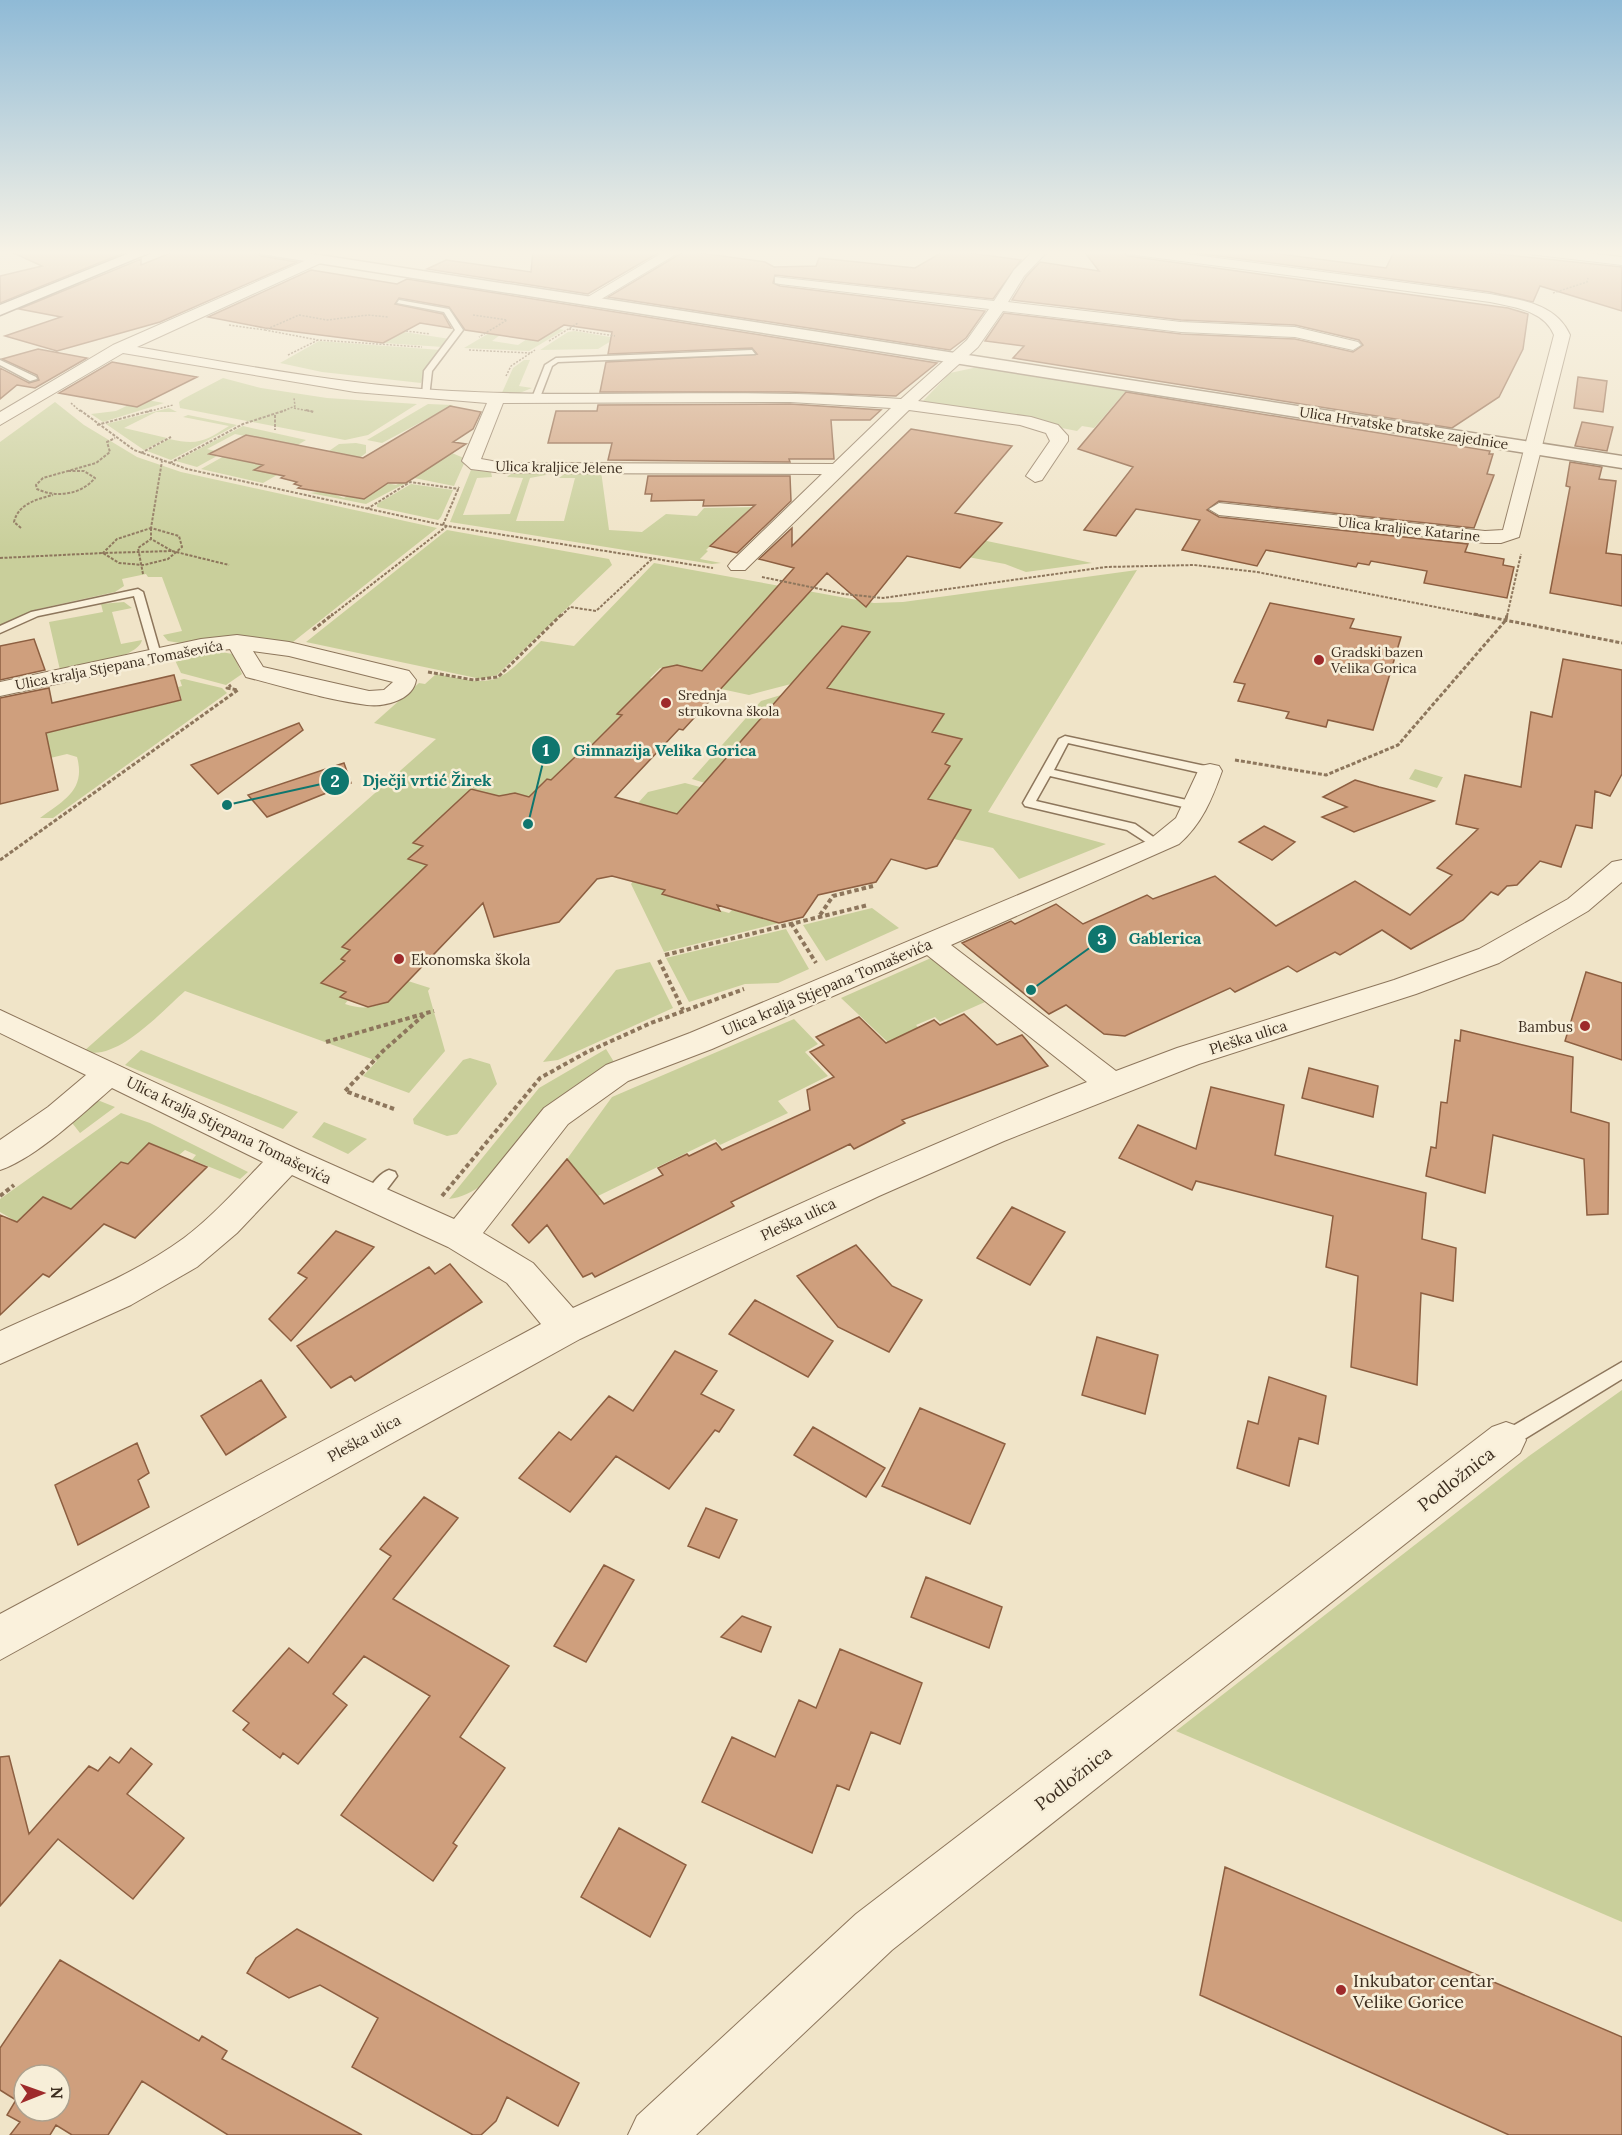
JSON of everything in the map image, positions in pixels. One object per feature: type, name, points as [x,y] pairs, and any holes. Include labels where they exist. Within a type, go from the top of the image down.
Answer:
[{"type":"street","points":[[2,416],[77,369],[116,350]]},
{"type":"street","points":[[128,350],[312,383],[426,395],[497,398],[801,396],[906,404],[1052,429],[1059,436],[1059,441],[1035,476]]},
{"type":"street","name":"Ulica Hrvatske bratske zajednice","points":[[899,350],[1622,462]]},
{"type":"street","points":[[730,568],[953,358],[965,350]]},
{"type":"street","points":[[1512,533],[1558,350]]},
{"type":"street","name":"Ulica kraljice Jelene","points":[[497,398],[471,461],[477,465],[503,468],[837,469]]},
{"type":"street","name":"Ulica kraljice Katarine","points":[[1219,509],[1485,537],[1502,537],[1512,533]]},
{"type":"street","points":[[237,642],[254,672],[381,698],[390,696],[404,685],[405,680],[401,676]]},
{"type":"street","name":"Ulica kralja Stjepana Tomaševića","points":[[0,689],[156,655],[237,642],[289,649],[401,676]]},
{"type":"street","name":"Ulica kralja Stjepana Tomaševića","points":[[460,1236],[556,1116],[596,1086],[617,1073],[701,1041],[1158,846],[1174,837],[1189,822],[1217,765]]},
{"type":"street","name":"Pleška ulica","points":[[0,1638],[567,1328],[867,1187],[992,1132],[1188,1056],[1405,987],[1489,956],[1578,906],[1622,868]]},
{"type":"street","points":[[930,943],[1112,1085]]},
{"type":"street","name":"Ulica kralja Stjepana Tomaševića","points":[[0,1020],[287,1159],[380,1186],[520,1273],[567,1328]]},
{"type":"street","points":[[0,1157],[60,1114],[110,1072]]},
{"type":"street","points":[[0,1348],[154,1275],[185,1256],[212,1235],[287,1159]]},
{"type":"street","name":"Podložnica","points":[[656,2135],[874,1932],[1506,1440]]},
{"type":"lane","points":[[426,395],[428,371],[445,350]]},
{"type":"lane","points":[[536,398],[549,365],[556,360],[752,352]]},
{"type":"lane","points":[[0,362],[33,379]]},
{"type":"lane","points":[[0,630],[35,614],[138,592],[156,655]]},
{"type":"lane","points":[[1158,846],[1131,827],[1029,803],[1065,739],[1217,765]]},
{"type":"lane","points":[[1047,772],[1196,806]]},
{"type":"lane","points":[[1506,1440],[1622,1370]]},
{"type":"path","points":[[505,378],[511,366],[536,350]]},
{"type":"path","points":[[293,393],[295,404],[293,408]]},
{"type":"path","points":[[68,400],[97,425],[141,453],[234,481],[447,526],[730,568]]},
{"type":"path","points":[[97,425],[173,405]]},
{"type":"path","points":[[170,463],[243,424],[293,408],[314,412]]},
{"type":"path","points":[[274,415],[275,430]]},
{"type":"path","points":[[141,453],[171,437]]},
{"type":"path","points":[[59,494],[40,491],[36,485],[43,478],[102,459],[110,452],[107,442],[115,438]]},
{"type":"path","points":[[138,551],[151,539],[162,461]]},
{"type":"path","points":[[442,525],[471,461]]},
{"type":"path","points":[[21,528],[14,522],[18,510],[35,500],[83,489],[95,478],[84,471],[68,471]]},
{"type":"path","points":[[366,509],[410,482],[459,489]]},
{"type":"path","points":[[289,649],[447,526]]},
{"type":"path","points":[[103,554],[117,539],[151,528],[179,537],[182,547],[180,552]]},
{"type":"path","points":[[1217,765],[1326,775],[1398,745],[1506,620],[1524,540],[1512,533]]},
{"type":"path","points":[[151,539],[172,550],[230,565]]},
{"type":"path","points":[[0,558],[172,550]]},
{"type":"path","points":[[138,551],[143,565],[143,579],[138,592]]},
{"type":"path","points":[[103,554],[114,562],[125,565],[143,565],[180,552]]},
{"type":"path","points":[[401,676],[434,672],[474,680],[498,677],[570,607],[596,611],[653,558]]},
{"type":"path","points":[[755,575],[844,594],[883,598],[1106,567],[1194,565],[1257,572],[1622,643]]},
{"type":"path","points":[[0,860],[238,690],[227,688],[242,676],[254,672]]},
{"type":"path","points":[[820,916],[833,896],[873,886]]},
{"type":"path","points":[[665,955],[868,905]]},
{"type":"path","points":[[791,923],[820,970]]},
{"type":"path","points":[[659,960],[683,1010]]},
{"type":"path","points":[[326,1042],[434,1011]]},
{"type":"path","points":[[394,1109],[345,1091],[426,1013]]},
{"type":"green space","points":[[304,350],[441,350],[427,367],[421,383],[322,372],[280,363]]},
{"type":"green space","points":[[524,360],[530,360],[519,386],[532,388],[517,394],[501,395],[513,368]]},
{"type":"green space","points":[[978,367],[1127,390],[1094,428],[1082,426],[1077,431],[923,401],[950,373]]},
{"type":"green space","points":[[223,378],[261,388],[327,398],[417,404],[368,435],[345,440],[180,408],[179,402],[183,399]]},
{"type":"green space","points":[[141,399],[164,403],[103,422],[91,414],[116,411]]},
{"type":"green space","points":[[55,402],[84,425],[137,457],[181,472],[437,528],[293,642],[236,637],[180,643],[168,641],[163,635],[182,631],[162,577],[148,577],[146,574],[122,579],[124,586],[115,592],[38,609],[0,625],[0,442]]},
{"type":"green space","points":[[428,404],[453,405],[382,443],[367,440]]},
{"type":"green space","points":[[169,408],[177,412],[156,412],[124,428],[167,438],[144,450],[106,424]]},
{"type":"green space","points":[[188,415],[237,425],[171,460],[147,451],[169,439],[196,442],[229,426],[183,417]]},
{"type":"green space","points":[[243,426],[306,440],[296,446],[235,434],[207,449],[215,451],[210,454],[217,456],[197,467],[176,461]]},
{"type":"green space","points":[[339,444],[366,445],[366,453],[342,471],[319,458]]},
{"type":"green space","points":[[452,453],[466,459],[454,486],[414,478],[446,454]]},
{"type":"green space","points":[[226,455],[267,463],[255,470],[269,473],[273,471],[277,475],[263,483],[201,469]]},
{"type":"green space","points":[[471,470],[491,472],[492,477],[477,478],[463,515],[510,514],[523,478],[507,477],[515,472],[527,470],[538,471],[546,475],[530,478],[516,521],[564,521],[575,478],[559,478],[567,472],[601,471],[609,530],[642,532],[666,514],[697,516],[704,508],[759,507],[722,541],[716,540],[706,550],[708,551],[700,559],[721,563],[712,564],[450,522]]},
{"type":"green space","points":[[401,482],[406,483],[366,504],[310,493],[325,491],[344,498],[347,496],[364,499],[386,483],[396,485]]},
{"type":"green space","points":[[411,484],[453,490],[438,520],[377,507],[377,504]]},
{"type":"green space","points":[[447,530],[609,559],[612,565],[497,675],[481,679],[306,642]]},
{"type":"green space","points":[[982,540],[1092,563],[1026,572],[1005,564],[968,557]]},
{"type":"green space","points":[[654,563],[874,603],[903,602],[1137,570],[988,812],[1106,844],[1019,879],[993,848],[954,839],[971,810],[928,799],[950,766],[945,764],[962,739],[932,732],[944,714],[795,680],[791,684],[749,695],[712,687],[694,669],[677,665],[660,668],[650,678],[656,680],[646,685],[618,713],[622,715],[579,758],[575,757],[529,797],[515,793],[499,796],[471,789],[413,843],[423,846],[409,860],[438,868],[342,947],[350,950],[342,959],[345,961],[321,983],[346,992],[341,997],[348,1000],[345,1004],[364,1007],[380,1004],[408,981],[430,988],[428,991],[445,1051],[409,1093],[363,1076],[377,1061],[185,991],[124,1043],[97,1053],[84,1051],[436,739],[374,723],[419,683],[425,684],[436,674],[473,681],[495,679],[514,667],[541,641],[574,646]]},
{"type":"green space","points":[[124,602],[132,608],[112,612],[121,644],[142,640],[138,647],[106,661],[60,670],[49,622],[103,612],[101,604]]},
{"type":"green space","points":[[208,650],[233,654],[242,674],[226,685],[181,673],[173,656]]},
{"type":"green space","points":[[180,680],[222,688],[227,693],[53,818],[40,818],[65,799],[76,786],[79,768],[77,757],[67,754],[0,770],[0,726],[34,736],[182,700],[178,687],[182,686]]},
{"type":"green space","points":[[781,695],[705,783],[692,779],[761,701]]},
{"type":"green space","points":[[1415,769],[1443,777],[1437,788],[1409,779]]},
{"type":"green space","points":[[685,783],[700,787],[674,817],[669,812],[638,803],[648,792]]},
{"type":"green space","points":[[633,881],[665,890],[662,894],[729,913],[732,910],[779,923],[664,952],[631,884]]},
{"type":"green space","points":[[872,908],[899,928],[826,961],[803,925]]},
{"type":"green space","points":[[786,929],[809,969],[778,983],[745,984],[689,1002],[666,958]]},
{"type":"green space","points":[[931,958],[985,1002],[940,1022],[935,1017],[916,1025],[943,1053],[912,1065],[841,998]]},
{"type":"green space","points":[[650,962],[673,1008],[558,1060],[543,1062],[616,970]]},
{"type":"green space","points":[[794,1019],[818,1044],[805,1052],[828,1076],[778,1101],[788,1113],[720,1145],[715,1139],[598,1196],[567,1159],[612,1097]]},
{"type":"green space","points":[[606,1049],[614,1062],[580,1082],[549,1107],[493,1176],[465,1195],[449,1199],[539,1088]]},
{"type":"green space","points":[[141,1050],[298,1112],[283,1129],[125,1065]]},
{"type":"green space","points":[[470,1058],[490,1064],[497,1084],[457,1134],[447,1136],[414,1124],[413,1119],[463,1060]]},
{"type":"green space","points":[[100,1101],[115,1107],[80,1133],[69,1119],[91,1103]]},
{"type":"green space","points":[[121,1113],[150,1123],[248,1172],[240,1179],[192,1160],[196,1155],[185,1150],[179,1155],[150,1143],[77,1212],[43,1197],[17,1222],[0,1212],[0,1199]]},
{"type":"green space","points":[[324,1122],[367,1139],[348,1154],[312,1137]]},
{"type":"green space","points":[[1622,1390],[1622,1922],[1176,1731],[1529,1456]]},
{"type":"building","points":[[36,350],[87,358],[35,388],[17,385],[0,399],[0,368],[29,383],[39,380],[37,375],[2,359]]},
{"type":"building","points":[[609,350],[713,350],[608,354]]},
{"type":"building","points":[[753,350],[853,350],[937,363],[896,396],[789,392],[600,392],[606,362],[757,354]]},
{"type":"building","points":[[1021,350],[1342,350],[1353,352],[1356,350],[1523,350],[1499,397],[1452,428],[1013,358]]},
{"type":"building","points":[[112,362],[197,377],[137,407],[59,393]]},
{"type":"building","points":[[1578,377],[1607,381],[1603,412],[1574,408]]},
{"type":"building","points":[[1126,392],[1490,451],[1489,454],[1493,454],[1487,474],[1494,475],[1474,528],[1219,501],[1207,510],[1219,517],[1468,544],[1465,552],[1504,559],[1503,565],[1514,567],[1507,598],[1424,583],[1427,571],[1371,561],[1369,565],[1358,563],[1356,567],[1266,550],[1257,566],[1182,550],[1200,520],[1136,509],[1116,536],[1084,530],[1133,467],[1078,449]]},
{"type":"building","points":[[790,404],[881,410],[870,420],[831,420],[834,459],[789,459],[790,462],[608,460],[612,443],[548,443],[556,411],[597,411],[598,405]]},
{"type":"building","points":[[450,406],[481,412],[473,429],[453,442],[466,444],[406,483],[388,483],[364,499],[298,488],[301,486],[294,484],[297,482],[281,478],[284,476],[254,470],[263,465],[209,454],[246,435],[363,458]]},
{"type":"building","points":[[1582,422],[1613,427],[1607,451],[1575,446]]},
{"type":"building","points":[[911,429],[1012,446],[955,513],[1002,523],[960,568],[907,556],[866,607],[827,573],[683,730],[679,729],[615,797],[677,814],[842,626],[870,632],[827,688],[944,714],[932,732],[962,739],[945,764],[950,766],[928,799],[971,810],[937,866],[926,869],[891,859],[876,882],[818,895],[803,917],[779,923],[717,905],[720,911],[662,894],[665,890],[612,876],[597,879],[559,922],[494,937],[483,903],[388,1002],[368,1007],[340,997],[346,992],[321,983],[345,961],[341,959],[350,950],[342,947],[427,865],[408,859],[423,846],[413,843],[471,789],[499,796],[515,793],[529,797],[575,757],[579,758],[622,715],[617,714],[663,668],[677,665],[702,671],[794,568],[759,559],[792,528],[792,546]]},
{"type":"building","points":[[1570,462],[1602,467],[1599,479],[1616,481],[1606,553],[1622,555],[1622,606],[1550,593],[1570,487],[1566,486]]},
{"type":"building","points":[[648,476],[790,476],[791,501],[737,553],[710,546],[755,505],[703,506],[704,500],[651,501],[652,494],[645,494]]},
{"type":"building","name":"Gradski bazen Velika Gorica","points":[[1270,603],[1354,619],[1350,628],[1401,637],[1373,730],[1328,720],[1326,727],[1286,718],[1289,712],[1238,701],[1245,684],[1234,682]]},
{"type":"building","points":[[34,639],[45,670],[0,680],[0,646]]},
{"type":"building","points":[[1563,659],[1622,670],[1622,774],[1610,796],[1595,791],[1592,828],[1576,825],[1561,867],[1540,861],[1517,885],[1507,886],[1498,895],[1491,892],[1463,920],[1411,949],[1382,930],[1340,955],[1335,952],[1297,972],[1288,966],[1235,992],[1230,988],[1125,1036],[1104,1034],[1066,1005],[1049,1014],[962,943],[1011,921],[1015,924],[1056,904],[1083,924],[1147,895],[1153,899],[1215,876],[1276,926],[1355,881],[1410,915],[1452,875],[1437,868],[1478,829],[1456,824],[1465,775],[1521,787],[1531,712],[1552,717]]},
{"type":"building","points":[[174,675],[181,700],[46,733],[58,790],[0,804],[0,698],[49,688],[52,703]]},
{"type":"building","points":[[299,723],[303,730],[218,794],[191,765]]},
{"type":"building","points":[[344,763],[351,783],[267,817],[248,795]]},
{"type":"building","points":[[1355,780],[1434,801],[1354,832],[1322,817],[1347,807],[1323,797]]},
{"type":"building","points":[[1264,826],[1295,842],[1272,860],[1239,842]]},
{"type":"building","points":[[1586,972],[1622,983],[1622,1060],[1565,1041]]},
{"type":"building","points":[[964,1014],[997,1045],[1022,1035],[1048,1066],[902,1120],[905,1123],[854,1149],[850,1144],[731,1202],[734,1206],[595,1277],[592,1273],[583,1277],[547,1225],[529,1243],[512,1225],[567,1159],[604,1204],[663,1175],[658,1168],[687,1154],[689,1156],[716,1143],[722,1150],[810,1110],[807,1090],[834,1077],[810,1052],[824,1045],[816,1037],[859,1017],[886,1043],[934,1020],[940,1025]]},
{"type":"building","points":[[1461,1030],[1573,1057],[1571,1112],[1609,1123],[1608,1214],[1587,1215],[1584,1159],[1493,1135],[1485,1193],[1426,1176],[1431,1147],[1436,1148],[1441,1102],[1447,1103],[1455,1040],[1460,1041]]},
{"type":"building","points":[[1309,1068],[1378,1086],[1373,1117],[1302,1098]]},
{"type":"building","points":[[1211,1087],[1284,1105],[1275,1155],[1426,1193],[1422,1239],[1456,1248],[1453,1301],[1421,1293],[1417,1385],[1351,1367],[1358,1276],[1326,1267],[1333,1216],[1196,1181],[1192,1190],[1119,1158],[1138,1125],[1196,1149]]},
{"type":"building","points":[[149,1143],[207,1167],[135,1238],[104,1224],[49,1277],[43,1274],[0,1315],[0,1215],[17,1222],[43,1197],[71,1209],[121,1162],[128,1164]]},
{"type":"building","points":[[1012,1207],[1065,1232],[1030,1285],[977,1258]]},
{"type":"building","points":[[336,1231],[374,1247],[291,1341],[269,1319],[307,1278],[298,1273]]},
{"type":"building","points":[[856,1245],[892,1286],[922,1300],[889,1352],[838,1327],[797,1276]]},
{"type":"building","points":[[450,1264],[482,1302],[355,1381],[351,1376],[331,1388],[297,1346],[429,1267],[435,1274]]},
{"type":"building","points":[[755,1300],[833,1341],[808,1377],[729,1334]]},
{"type":"building","points":[[1097,1337],[1158,1355],[1145,1414],[1082,1395]]},
{"type":"building","points":[[675,1351],[717,1371],[701,1394],[734,1410],[719,1432],[715,1430],[669,1489],[616,1456],[570,1512],[519,1478],[559,1432],[571,1440],[609,1396],[633,1411]]},
{"type":"building","points":[[1269,1377],[1326,1396],[1318,1444],[1299,1438],[1289,1486],[1237,1468],[1248,1421],[1258,1424]]},
{"type":"building","points":[[261,1380],[286,1417],[226,1455],[201,1416]]},
{"type":"building","points":[[920,1408],[1005,1444],[970,1524],[882,1486]]},
{"type":"building","points":[[813,1427],[885,1468],[866,1497],[794,1455]]},
{"type":"building","points":[[137,1443],[149,1473],[138,1480],[149,1507],[78,1545],[55,1485]]},
{"type":"building","points":[[424,1497],[458,1518],[393,1599],[509,1666],[460,1737],[505,1768],[453,1843],[457,1846],[433,1881],[341,1815],[430,1696],[364,1656],[333,1694],[347,1705],[298,1764],[283,1753],[280,1758],[243,1730],[249,1723],[233,1711],[289,1648],[308,1663],[391,1556],[380,1549]]},
{"type":"building","points":[[706,1508],[737,1520],[719,1558],[688,1546]]},
{"type":"building","points":[[604,1565],[634,1580],[586,1662],[554,1646]]},
{"type":"building","points":[[926,1577],[1002,1607],[989,1648],[911,1617]]},
{"type":"building","points":[[742,1616],[771,1627],[761,1652],[721,1637]]},
{"type":"building","points":[[840,1649],[922,1683],[900,1744],[871,1732],[849,1790],[837,1785],[812,1853],[702,1802],[732,1737],[775,1757],[799,1700],[816,1708]]},
{"type":"building","points":[[131,1748],[152,1764],[127,1794],[184,1838],[133,1899],[58,1839],[0,1906],[0,1757],[9,1756],[29,1834],[89,1766],[98,1771],[110,1757],[119,1763]]},
{"type":"building","points":[[619,1828],[686,1865],[650,1937],[581,1897]]},
{"type":"building","points":[[1225,1867],[1622,2037],[1622,2135],[1509,2135],[1200,1995]]},
{"type":"building","points":[[297,1929],[579,2083],[558,2126],[507,2097],[496,2121],[481,2135],[473,2135],[352,2067],[378,2018],[320,1985],[289,1998],[247,1973],[256,1958]]},
{"type":"building","points":[[60,1960],[199,2041],[202,2036],[227,2051],[222,2059],[362,2135],[228,2135],[142,2081],[108,2135],[72,2135],[56,2125],[50,2135],[10,2135],[19,2123],[72,2123],[72,2063],[12,2063],[12,2098],[0,2090],[0,2048]]},
{"type":"building","points":[[12,2107],[12,2118],[7,2115]]},
{"type":"place","name":"Gradski bazen Velika Gorica","points":[[1319,660]]},
{"type":"place","name":"Srednja strukovna škola","points":[[666,703]]},
{"type":"place","name":"Dječji vrtić Žirek","points":[[227,805]]},
{"type":"place","name":"Gimnazija Velika Gorica","points":[[528,824]]},
{"type":"place","name":"Ekonomska škola","points":[[399,959]]},
{"type":"place","name":"Gablerica","points":[[1031,990]]},
{"type":"place","name":"Bambus","points":[[1585,1026]]},
{"type":"place","name":"Inkubator centar Velike Gorice","points":[[1341,1990]]}]
